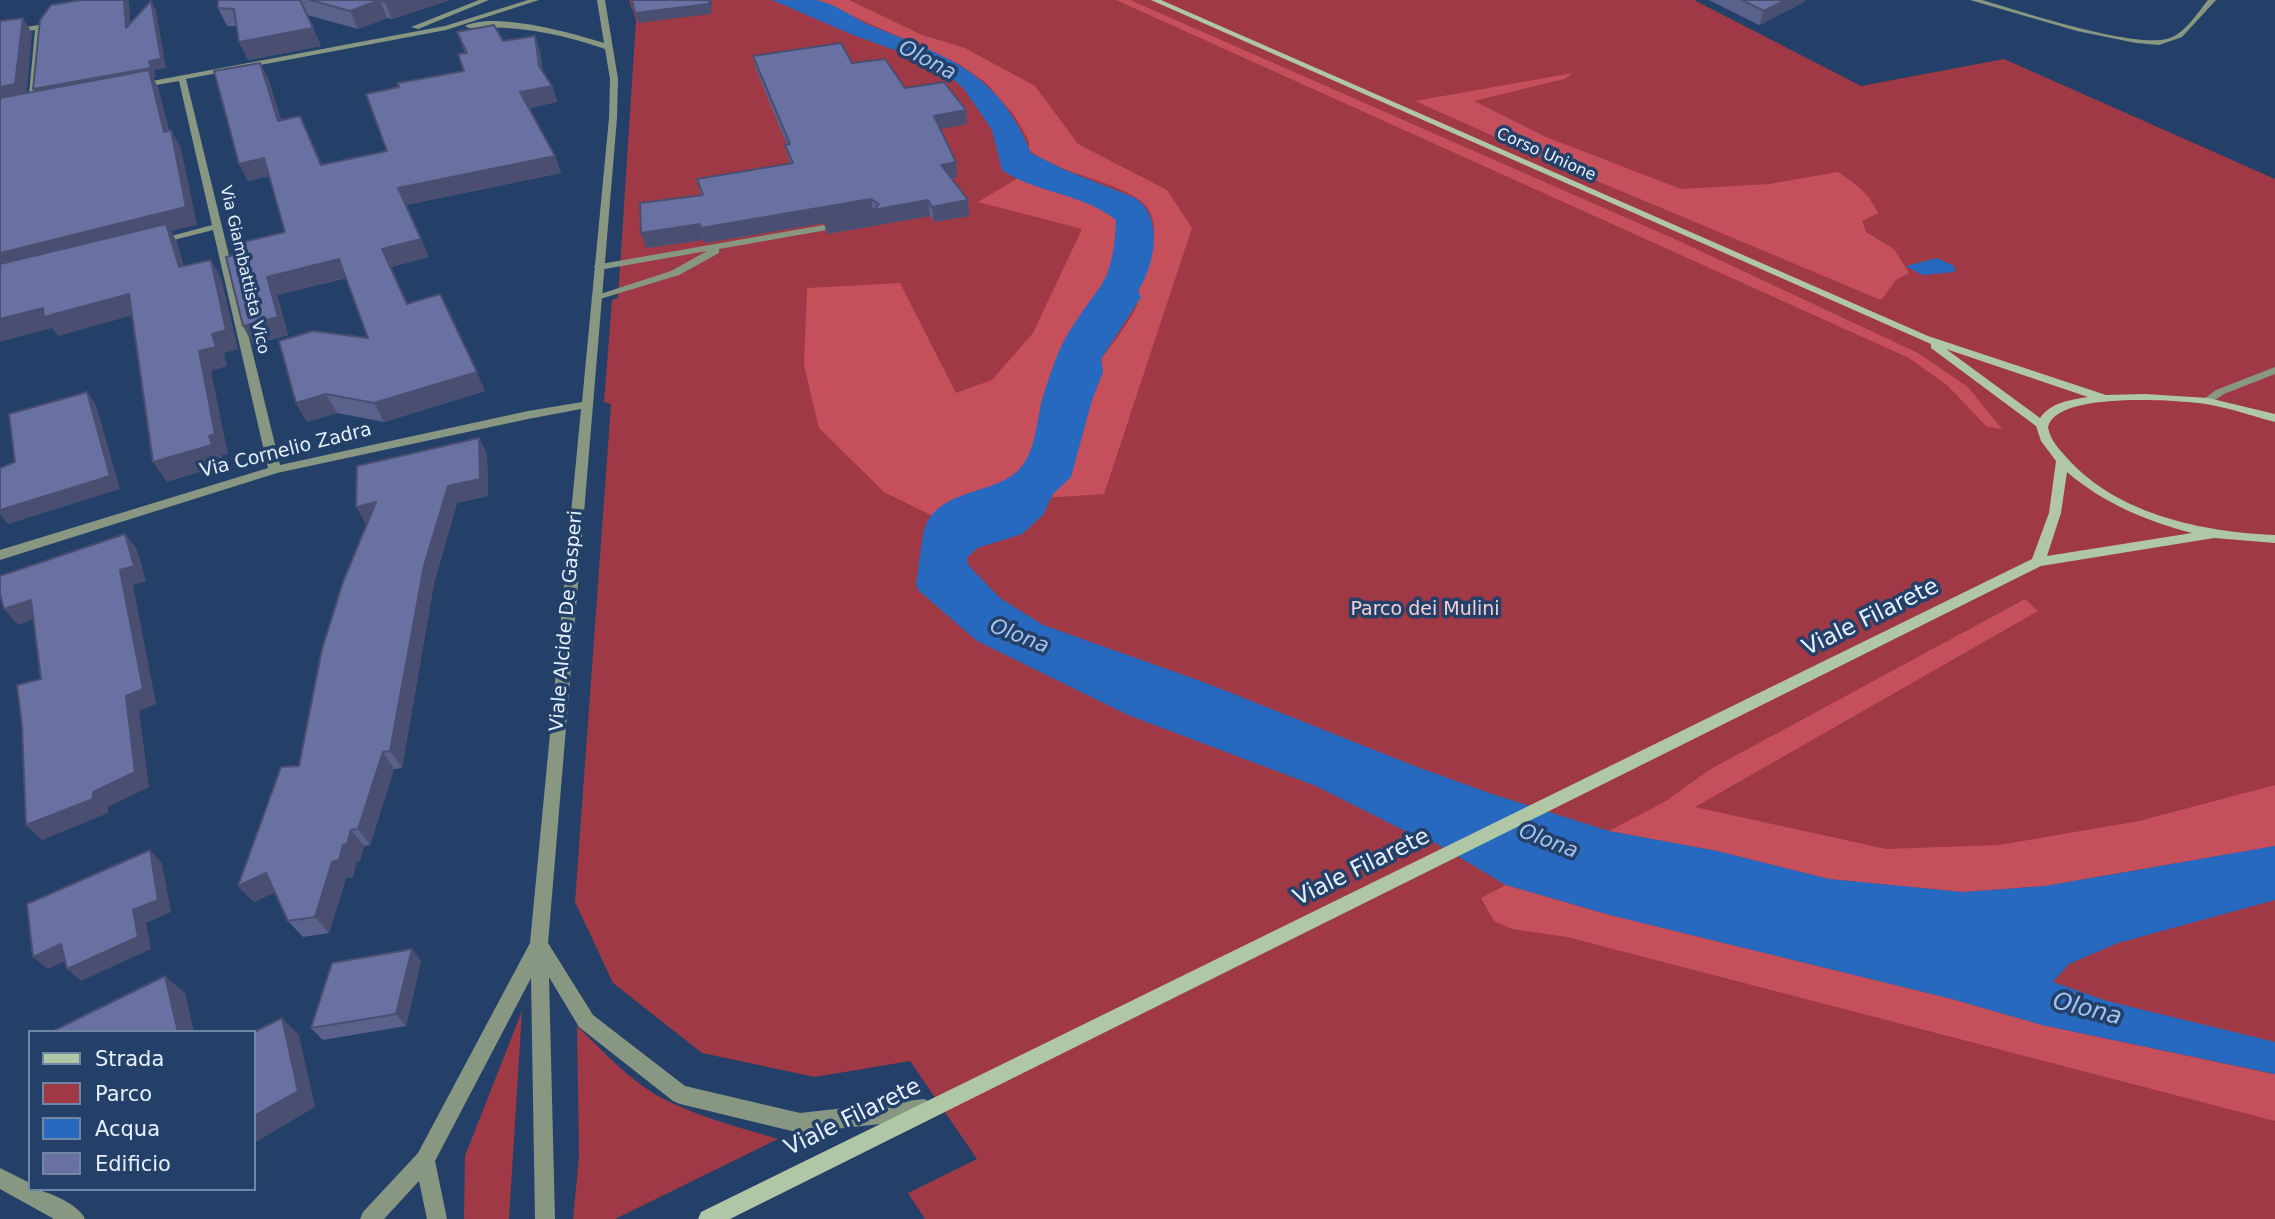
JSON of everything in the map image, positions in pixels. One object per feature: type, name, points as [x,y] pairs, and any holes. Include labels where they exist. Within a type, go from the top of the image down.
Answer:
[{"type":"street","points":[[378,41],[485,0]]},
{"type":"street","points":[[446,28],[535,0]]},
{"type":"street","name":"Corso Unione","points":[[1155,0],[1924,338],[2103,398]]},
{"type":"street","points":[[1974,0],[2130,41],[2159,44],[2176,38],[2212,0]]},
{"type":"street","name":"Viale Alcide De Gasperi","points":[[545,1219],[539,945],[614,118],[614,79],[600,1]]},
{"type":"street","points":[[128,88],[446,28],[477,25],[526,26],[561,31],[608,47]]},
{"type":"street","points":[[0,33],[38,27],[32,105]]},
{"type":"street","name":"Via Giambattista Vico","points":[[182,78],[275,470]]},
{"type":"street","points":[[22,107],[46,103]]},
{"type":"street","points":[[599,267],[847,225]]},
{"type":"street","points":[[141,245],[218,226]]},
{"type":"street","points":[[596,297],[676,273],[726,246]]},
{"type":"street","name":"Corso Unione","points":[[1924,338],[2041,424]]},
{"type":"street","points":[[2207,401],[2220,392],[2275,370]]},
{"type":"street","points":[[2275,418],[2207,401],[2103,398],[2057,406],[2046,414],[2041,424],[2046,440],[2062,462],[2093,487],[2130,506],[2213,534],[2275,539]]},
{"type":"street","name":"Via Cornelio Zadra","points":[[0,555],[275,470],[586,405]]},
{"type":"street","points":[[2038,562],[2055,513],[2062,462]]},
{"type":"street","name":"Viale Filarete","points":[[708,1219],[2038,562],[2213,534]]},
{"type":"street","points":[[539,945],[586,1021],[680,1094],[800,1123],[929,1108]]},
{"type":"street","name":"Viale Alcide De Gasperi","points":[[370,1219],[425,1160],[539,945]]},
{"type":"street","points":[[425,1160],[437,1219]]},
{"type":"street","points":[[0,1178],[75,1219]]},
{"type":"green space","name":"Parco dei Mulini","points":[[629,0],[1694,0],[1861,86],[2004,59],[2275,179],[2275,1219],[925,1219],[908,1193],[977,1159],[910,1061],[815,1077],[702,1053],[613,983],[575,902],[611,404],[604,402],[612,300],[618,298],[636,20]]},
{"type":"green space","points":[[522,1011],[509,1219],[464,1219],[465,1156]]},
{"type":"green space","points":[[577,1026],[627,1074],[660,1097],[703,1116],[778,1139],[615,1219],[573,1219],[579,1156]]},
{"type":"shaded area","points":[[817,0],[849,0],[922,35],[965,48],[1035,86],[1078,144],[1167,190],[1192,228],[1104,494],[998,501],[941,520],[884,492],[819,428],[804,365],[807,288],[900,283],[956,393],[992,380],[1033,333],[1082,229],[978,202],[1023,175],[1117,213],[1125,227],[1103,291],[1097,387],[1103,372],[1101,359],[1137,305],[1138,291],[1154,242],[1154,229],[1147,208],[1138,199],[1055,165],[1029,150],[1029,141],[1014,115],[986,83],[959,64]]},
{"type":"shaded area","points":[[1116,0],[1130,0],[1679,241],[1918,353],[1968,387],[2002,429],[1987,427],[1947,385],[1909,358]]},
{"type":"shaded area","points":[[1573,73],[1564,79],[1474,101],[1546,137],[1681,189],[1769,184],[1838,172],[1861,190],[1878,213],[1862,221],[1866,232],[1894,249],[1909,273],[1896,280],[1881,300],[1547,160],[1415,101]]},
{"type":"shaded area","points":[[2025,599],[2038,611],[1695,807],[1886,849],[1999,845],[2139,821],[2275,785],[2275,846],[2045,886],[1963,892],[1829,879],[1717,851],[1609,831],[1666,801],[1709,770]]},
{"type":"shaded area","points":[[1506,885],[1610,915],[1952,999],[2042,1025],[2275,1074],[2275,1121],[1567,937],[1512,929],[1494,921],[1481,898]]},
{"type":"water","name":"Olona","points":[[772,0],[823,2],[867,24],[926,48],[969,71],[1004,104],[1031,153],[1065,170],[1133,197],[1143,205],[1150,216],[1154,241],[1149,268],[1138,291],[1141,297],[1101,359],[1103,372],[1092,400],[1071,477],[1053,494],[1043,515],[1022,534],[977,548],[967,558],[968,565],[1000,598],[1043,625],[1206,683],[1489,793],[1609,831],[1717,851],[1829,879],[1963,892],[2045,886],[2275,846],[2275,900],[2118,943],[2069,964],[2053,982],[2107,1001],[2275,1042],[2275,1074],[2042,1025],[1952,999],[1610,915],[1506,885],[1425,837],[1407,832],[1316,786],[1128,715],[977,641],[918,590],[916,584],[924,531],[941,506],[1011,476],[1027,459],[1044,394],[1060,349],[1108,272],[1116,220],[1088,204],[1030,184],[1002,170],[992,130],[964,89],[945,72],[917,58],[853,35]]},
{"type":"water","points":[[1937,258],[1954,266],[1955,272],[1922,275],[1906,266]]},
{"type":"building","points":[[82,0],[124,0],[126,28],[151,1],[161,59],[149,61],[151,68],[33,89],[40,20],[51,5]]},
{"type":"building","points":[[218,0],[300,0],[313,28],[239,42],[234,9],[218,8]]},
{"type":"building","points":[[310,0],[380,0],[350,11]]},
{"type":"building","points":[[632,0],[709,0],[709,4],[635,13]]},
{"type":"building","points":[[1742,0],[1785,0],[1764,11]]},
{"type":"building","points":[[23,18],[15,84],[0,87],[0,21]]},
{"type":"building","points":[[494,25],[503,41],[535,36],[539,66],[552,86],[520,92],[555,156],[398,188],[421,239],[382,249],[407,304],[440,294],[477,372],[374,403],[326,394],[296,403],[279,341],[313,331],[368,338],[339,259],[267,277],[278,317],[243,326],[226,257],[237,254],[235,244],[285,232],[264,158],[239,164],[214,71],[260,63],[278,121],[300,116],[321,165],[387,151],[366,94],[399,87],[398,83],[464,71],[458,54],[467,53],[457,32]]},
{"type":"building","points":[[841,43],[852,63],[885,59],[905,88],[944,82],[966,110],[934,116],[956,162],[941,165],[968,200],[932,207],[928,200],[824,219],[875,209],[879,204],[871,199],[701,228],[700,224],[641,233],[640,203],[703,195],[697,179],[793,163],[785,145],[790,144],[753,56]]},
{"type":"building","points":[[149,70],[164,132],[171,130],[186,207],[0,253],[0,98]]},
{"type":"building","points":[[166,224],[179,267],[211,260],[226,330],[212,334],[216,347],[199,351],[215,434],[209,436],[212,445],[153,462],[129,294],[44,317],[43,308],[0,319],[0,264]]},
{"type":"building","points":[[87,392],[110,476],[0,510],[0,468],[15,462],[9,414]]},
{"type":"building","points":[[479,438],[480,479],[448,486],[424,566],[390,751],[383,752],[358,829],[351,830],[339,860],[332,862],[315,917],[288,921],[266,873],[238,886],[281,767],[299,766],[322,649],[343,582],[376,502],[356,507],[357,466]]},
{"type":"building","points":[[125,534],[134,566],[120,570],[143,689],[126,696],[135,772],[93,792],[93,799],[26,825],[22,726],[17,685],[41,679],[31,600],[4,609],[0,594],[0,576]]},
{"type":"building","points":[[150,850],[158,900],[133,910],[138,937],[67,969],[61,944],[33,957],[27,904]]},
{"type":"building","points":[[412,949],[396,1014],[311,1028],[332,963]]},
{"type":"building","points":[[165,976],[178,1030],[55,1030]]},
{"type":"building","points":[[282,1018],[298,1091],[256,1115],[256,1031]]}]
